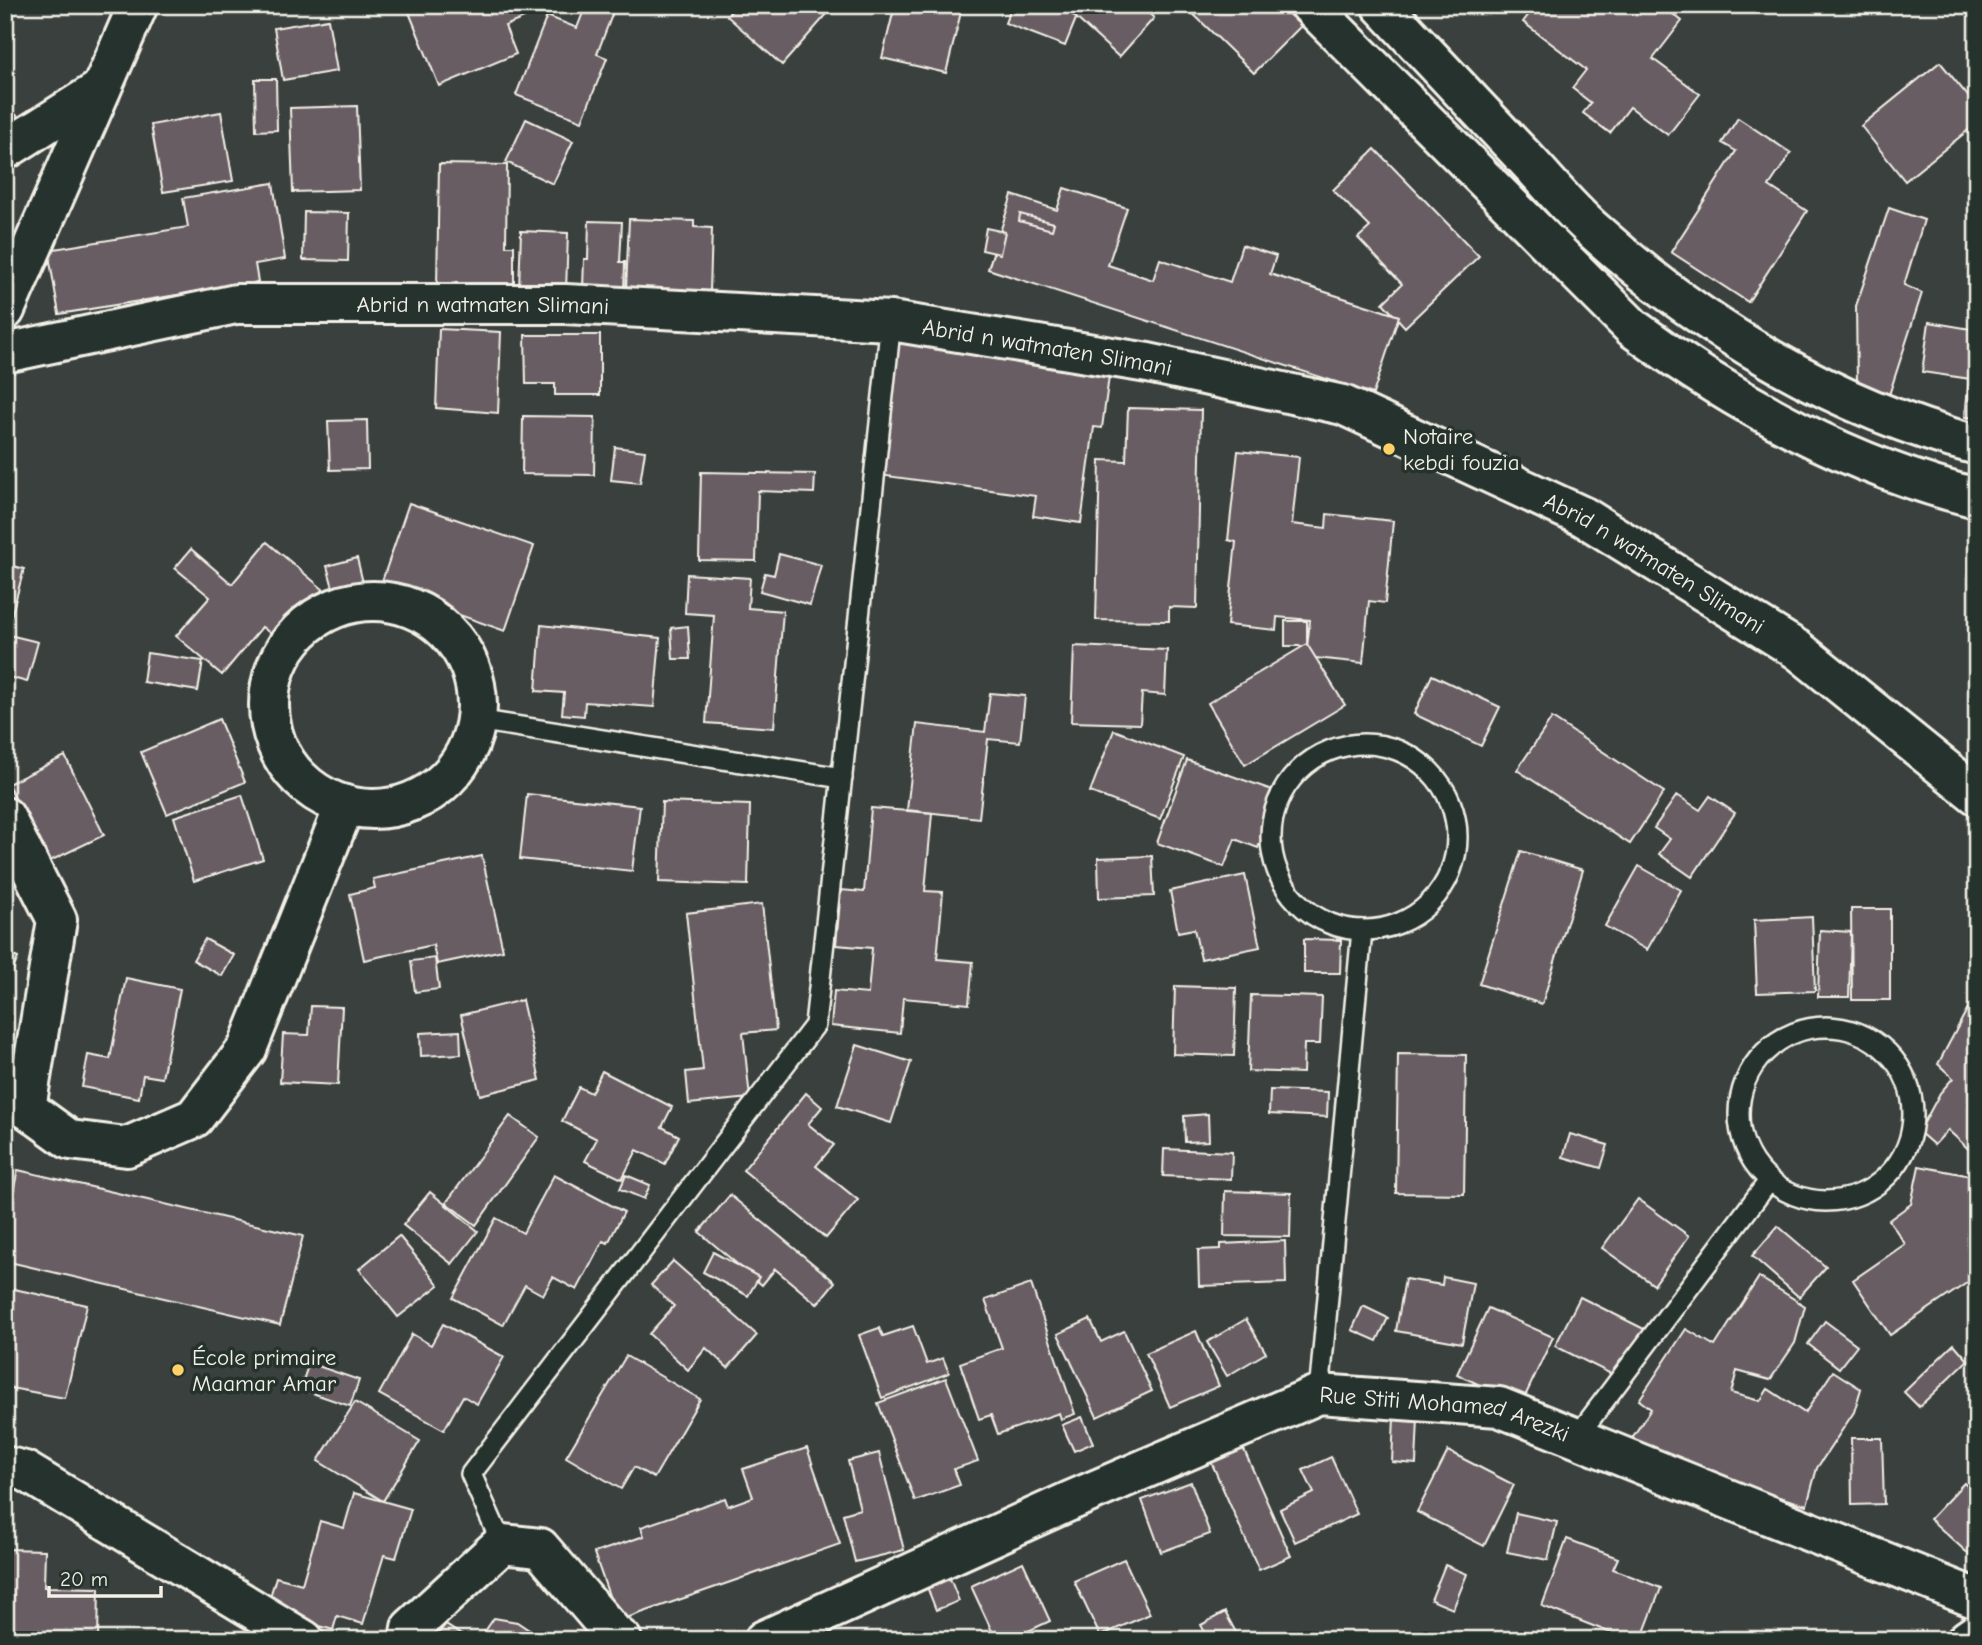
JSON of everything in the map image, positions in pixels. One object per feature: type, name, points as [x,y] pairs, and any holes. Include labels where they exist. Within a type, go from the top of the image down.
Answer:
[{"type":"street","points":[[5,310],[138,5]]},
{"type":"street","points":[[1310,5],[1633,328],[1693,373],[1770,416],[1861,458],[1977,498]]},
{"type":"street","points":[[1381,5],[1590,228],[1665,290],[1721,330],[1797,374],[1881,413],[1977,445]]},
{"type":"street","points":[[5,150],[101,89]]},
{"type":"street","name":"Abrid n watmaten Slimani","points":[[5,353],[236,304],[565,304],[891,321],[1148,363],[1343,405],[1584,517],[1798,650],[1977,795]]},
{"type":"street","points":[[363,600],[399,603],[432,618],[458,643],[475,674],[477,720],[472,743],[455,771],[430,794],[399,807],[366,810],[333,802],[305,784],[283,759],[270,728],[268,695],[278,660],[299,631],[328,610],[363,600]]},
{"type":"street","points":[[5,817],[57,920],[16,1104],[70,1140],[127,1147],[194,1118],[247,1049],[345,805]]},
{"type":"street","name":"Rue Stiti Mohamed Arezki","points":[[764,1640],[1070,1501],[1319,1394],[1499,1407],[1977,1599]]},
{"type":"street","points":[[5,1466],[25,1471],[304,1640]]},
{"type":"street","points":[[409,1640],[411,1628],[502,1544],[540,1548],[622,1640]]},
{"type":"street","points":[[1967,1640],[1977,1633]]},
{"type":"lane","points":[[502,1544],[471,1474],[815,1025],[891,321]]},
{"type":"lane","points":[[477,720],[842,778]]},
{"type":"lane","points":[[1360,744],[1390,748],[1417,760],[1439,781],[1453,807],[1458,836],[1453,866],[1440,893],[1418,913],[1401,922],[1362,930],[1331,924],[1303,908],[1283,883],[1272,854],[1272,822],[1282,792],[1302,768],[1329,751],[1360,744]]},
{"type":"lane","points":[[1319,1394],[1362,930]]},
{"type":"lane","points":[[1836,1027],[1863,1035],[1888,1051],[1906,1075],[1913,1104],[1912,1134],[1900,1161],[1880,1183],[1854,1197],[1834,1200],[1795,1196],[1769,1181],[1751,1160],[1740,1134],[1738,1106],[1745,1079],[1760,1056],[1782,1038],[1808,1028],[1836,1027]]},
{"type":"lane","points":[[1576,1438],[1769,1181]]},
{"type":"building","points":[[406,5],[550,7],[505,26],[516,54],[439,86]]},
{"type":"building","points":[[586,5],[615,7],[597,54],[607,58],[582,121],[516,95],[547,16],[577,28]]},
{"type":"building","points":[[736,5],[835,5],[782,65],[727,16]]},
{"type":"building","points":[[895,5],[949,5],[962,8],[946,73],[882,58]]},
{"type":"building","points":[[1012,5],[1070,5],[1080,9],[1065,46],[1005,23]]},
{"type":"building","points":[[1062,5],[1140,5],[1154,18],[1119,57]]},
{"type":"building","points":[[1184,5],[1279,5],[1301,26],[1254,73]]},
{"type":"building","points":[[1536,5],[1661,5],[1682,21],[1653,59],[1700,94],[1668,135],[1630,107],[1610,133],[1583,113],[1591,103],[1572,88],[1586,70],[1523,22]]},
{"type":"building","points":[[328,19],[337,71],[283,80],[274,28]]},
{"type":"building","points":[[1940,62],[1977,107],[1977,123],[1905,181],[1861,126]]},
{"type":"building","points":[[255,79],[276,79],[277,130],[256,131]]},
{"type":"building","points":[[5,103],[21,120],[5,135]]},
{"type":"building","points":[[357,106],[360,190],[293,192],[290,108]]},
{"type":"building","points":[[221,112],[233,181],[163,192],[151,125]]},
{"type":"building","points":[[1738,118],[1791,153],[1769,186],[1807,211],[1748,302],[1671,252],[1736,151],[1722,143]]},
{"type":"building","points":[[526,119],[573,141],[553,184],[506,162]]},
{"type":"building","points":[[1375,149],[1479,256],[1405,327],[1383,303],[1402,284],[1358,238],[1370,227],[1333,190]]},
{"type":"building","points":[[439,164],[507,165],[506,246],[514,246],[514,288],[437,286]]},
{"type":"building","points":[[273,183],[285,259],[255,264],[258,282],[59,314],[48,250],[188,227],[183,198]]},
{"type":"building","points":[[1064,188],[1127,208],[1108,265],[1153,280],[1160,259],[1230,282],[1242,245],[1276,256],[1270,274],[1399,316],[1373,394],[988,269],[1012,195],[1057,210]]},
{"type":"building","points":[[1889,208],[1924,220],[1904,285],[1922,293],[1889,395],[1857,384],[1856,306]]},
{"type":"building","points":[[304,212],[349,213],[348,261],[303,260]]},
{"type":"building","points":[[1020,214],[1054,223],[1052,230],[1019,221]]},
{"type":"building","points":[[629,219],[694,221],[694,227],[712,228],[710,292],[626,290]]},
{"type":"building","points":[[589,221],[622,222],[620,262],[625,262],[624,291],[583,289],[584,259],[588,259]]},
{"type":"building","points":[[986,228],[1005,232],[1000,254],[982,250]]},
{"type":"building","points":[[521,231],[568,233],[566,291],[519,290]]},
{"type":"building","points":[[1929,322],[1977,330],[1971,379],[1922,372]]},
{"type":"building","points":[[439,329],[501,332],[498,413],[436,408]]},
{"type":"building","points":[[525,335],[600,335],[600,395],[555,395],[555,384],[526,384]]},
{"type":"building","points":[[898,341],[1110,369],[1102,428],[1094,427],[1081,523],[1033,516],[1036,496],[879,475]]},
{"type":"building","points":[[1969,378],[1977,378],[1977,418],[1965,417]]},
{"type":"building","points":[[1128,408],[1201,410],[1197,608],[1169,607],[1169,621],[1096,620],[1100,460],[1126,461]]},
{"type":"building","points":[[523,416],[595,417],[594,475],[522,474]]},
{"type":"building","points":[[367,420],[368,469],[330,470],[328,421]]},
{"type":"building","points":[[615,447],[645,451],[640,483],[611,480]]},
{"type":"building","points":[[1238,451],[1299,457],[1292,524],[1326,528],[1327,514],[1393,521],[1385,603],[1369,601],[1363,663],[1306,657],[1310,620],[1277,617],[1276,630],[1227,625],[1236,542],[1228,540]]},
{"type":"building","points":[[701,472],[815,474],[814,493],[758,491],[756,561],[699,560]]},
{"type":"building","points":[[409,503],[534,546],[505,631],[380,587]]},
{"type":"building","points":[[267,542],[324,590],[280,641],[262,627],[222,675],[176,636],[210,597],[175,568],[191,549],[232,584]]},
{"type":"building","points":[[779,554],[821,565],[810,605],[760,591],[765,573],[774,575]]},
{"type":"building","points":[[357,558],[364,587],[335,595],[327,566]]},
{"type":"building","points":[[5,564],[24,569],[8,628],[5,627]]},
{"type":"building","points":[[687,574],[750,578],[748,608],[783,611],[774,728],[706,723],[714,615],[685,613]]},
{"type":"building","points":[[1285,621],[1307,621],[1307,646],[1285,646]]},
{"type":"building","points":[[541,625],[660,638],[654,707],[585,702],[584,716],[562,714],[564,693],[536,691]]},
{"type":"building","points":[[688,626],[690,659],[673,659],[671,628]]},
{"type":"building","points":[[5,634],[38,642],[27,682],[5,676]]},
{"type":"building","points":[[1307,644],[1345,705],[1245,765],[1208,703]]},
{"type":"building","points":[[1074,646],[1167,650],[1165,695],[1142,693],[1140,724],[1071,722]]},
{"type":"building","points":[[147,653],[203,661],[198,691],[143,682]]},
{"type":"building","points":[[1432,675],[1500,707],[1481,746],[1414,714]]},
{"type":"building","points":[[990,693],[1025,696],[1020,742],[988,739],[979,818],[907,810],[917,724],[985,732]]},
{"type":"building","points":[[1552,718],[1664,792],[1630,844],[1517,770]]},
{"type":"building","points":[[219,719],[245,782],[167,814],[141,752]]},
{"type":"building","points":[[1114,730],[1184,757],[1160,819],[1090,792]]},
{"type":"building","points":[[65,756],[104,835],[46,863],[8,784]]},
{"type":"building","points":[[1187,760],[1278,792],[1258,848],[1235,839],[1224,867],[1157,843]]},
{"type":"building","points":[[527,794],[640,806],[632,871],[520,859]]},
{"type":"building","points":[[242,795],[263,859],[194,881],[174,817]]},
{"type":"building","points":[[1677,795],[1700,810],[1710,796],[1735,813],[1692,877],[1659,854],[1670,839],[1654,828]]},
{"type":"building","points":[[662,802],[750,805],[748,885],[659,882]]},
{"type":"building","points":[[871,808],[932,813],[925,891],[943,892],[937,959],[973,962],[969,1004],[903,998],[900,1033],[831,1026],[834,991],[868,994],[872,948],[836,945],[841,890],[864,892]]},
{"type":"building","points":[[1521,851],[1583,870],[1542,1004],[1479,984]]},
{"type":"building","points":[[482,856],[503,950],[437,964],[433,945],[364,960],[350,894],[375,888],[373,879]]},
{"type":"building","points":[[1152,856],[1154,896],[1099,898],[1098,858]]},
{"type":"building","points":[[1639,866],[1681,890],[1647,950],[1605,926]]},
{"type":"building","points":[[1245,875],[1260,947],[1201,959],[1194,929],[1178,932],[1170,891]]},
{"type":"building","points":[[762,904],[776,1030],[743,1033],[750,1098],[689,1104],[686,1072],[703,1070],[686,913]]},
{"type":"building","points":[[1851,909],[1890,909],[1890,1000],[1852,1000]]},
{"type":"building","points":[[1812,917],[1815,991],[1757,993],[1754,920]]},
{"type":"building","points":[[1820,930],[1851,932],[1849,997],[1818,997]]},
{"type":"building","points":[[205,939],[234,955],[222,976],[193,960]]},
{"type":"building","points":[[1304,939],[1341,940],[1340,973],[1304,973]]},
{"type":"building","points":[[5,952],[18,958],[5,988]]},
{"type":"building","points":[[435,958],[439,989],[415,992],[411,961]]},
{"type":"building","points":[[126,978],[180,989],[162,1078],[143,1075],[139,1098],[82,1087],[88,1055],[110,1059]]},
{"type":"building","points":[[1175,986],[1236,988],[1234,1056],[1173,1054]]},
{"type":"building","points":[[1977,991],[1975,1155],[1948,1130],[1934,1145],[1919,1132],[1940,1093],[1953,1078],[1938,1064]]},
{"type":"building","points":[[1251,995],[1322,997],[1320,1044],[1304,1044],[1303,1073],[1248,1071]]},
{"type":"building","points":[[522,1000],[540,1080],[480,1095],[461,1015]]},
{"type":"building","points":[[311,1006],[342,1007],[338,1085],[280,1082],[283,1034],[309,1035]]},
{"type":"building","points":[[460,1031],[461,1054],[421,1056],[420,1033]]},
{"type":"building","points":[[857,1045],[911,1062],[891,1123],[837,1106]]},
{"type":"building","points":[[1398,1054],[1466,1055],[1464,1194],[1396,1193]]},
{"type":"building","points":[[602,1071],[672,1107],[662,1127],[679,1136],[665,1164],[637,1150],[622,1179],[585,1161],[597,1139],[562,1121],[579,1087],[591,1093]]},
{"type":"building","points":[[1270,1090],[1328,1092],[1327,1117],[1269,1114]]},
{"type":"building","points":[[806,1093],[822,1107],[808,1124],[834,1145],[816,1166],[858,1200],[826,1238],[743,1170]]},
{"type":"building","points":[[1208,1114],[1209,1141],[1185,1142],[1184,1116]]},
{"type":"building","points":[[510,1116],[539,1137],[476,1225],[446,1203]]},
{"type":"building","points":[[1570,1134],[1608,1145],[1601,1168],[1563,1157]]},
{"type":"building","points":[[1164,1149],[1232,1152],[1231,1179],[1163,1176]]},
{"type":"building","points":[[1919,1166],[1971,1176],[1977,1185],[1977,1276],[1890,1335],[1853,1280],[1905,1244],[1889,1220],[1911,1204]]},
{"type":"building","points":[[18,1170],[303,1236],[280,1325],[5,1261],[5,1226]]},
{"type":"building","points":[[554,1175],[624,1212],[608,1243],[603,1241],[577,1290],[553,1277],[543,1295],[525,1285],[503,1325],[453,1298],[496,1218],[523,1233]]},
{"type":"building","points":[[626,1175],[650,1185],[644,1199],[620,1189]]},
{"type":"building","points":[[1225,1191],[1291,1193],[1290,1237],[1224,1236]]},
{"type":"building","points":[[430,1192],[478,1231],[452,1264],[403,1225]]},
{"type":"building","points":[[730,1195],[835,1282],[817,1304],[775,1269],[762,1285],[699,1232]]},
{"type":"building","points":[[1638,1199],[1689,1236],[1654,1285],[1602,1248]]},
{"type":"building","points":[[1778,1226],[1826,1267],[1799,1297],[1752,1256]]},
{"type":"building","points":[[399,1236],[439,1285],[398,1317],[359,1269]]},
{"type":"building","points":[[1285,1241],[1286,1283],[1199,1286],[1198,1250],[1221,1249],[1221,1244]]},
{"type":"building","points":[[713,1252],[759,1277],[748,1296],[703,1272]]},
{"type":"building","points":[[673,1261],[757,1335],[728,1368],[706,1348],[688,1370],[649,1334],[674,1306],[651,1285]]},
{"type":"building","points":[[1443,1277],[1473,1283],[1462,1343],[1396,1331],[1405,1279],[1442,1285]]},
{"type":"building","points":[[1759,1277],[1805,1306],[1795,1343],[1770,1380],[1737,1371],[1731,1393],[1760,1401],[1768,1389],[1805,1413],[1833,1371],[1861,1389],[1854,1412],[1817,1468],[1807,1505],[1758,1491],[1630,1441],[1651,1409],[1639,1400],[1686,1329],[1715,1346]]},
{"type":"building","points":[[1031,1284],[1075,1414],[1061,1419],[1059,1413],[998,1434],[991,1415],[979,1419],[960,1363],[1002,1348],[985,1300]]},
{"type":"building","points":[[5,1287],[87,1305],[65,1398],[5,1387]]},
{"type":"building","points":[[1580,1297],[1644,1329],[1619,1378],[1555,1346]]},
{"type":"building","points":[[1363,1306],[1388,1318],[1377,1341],[1352,1330]]},
{"type":"building","points":[[1488,1308],[1553,1337],[1521,1405],[1457,1374]]},
{"type":"building","points":[[1090,1319],[1101,1342],[1124,1331],[1152,1391],[1097,1417],[1058,1334]]},
{"type":"building","points":[[1246,1319],[1266,1353],[1227,1376],[1207,1342]]},
{"type":"building","points":[[1825,1321],[1857,1345],[1839,1368],[1808,1344]]},
{"type":"building","points":[[443,1324],[504,1357],[477,1404],[463,1396],[444,1430],[379,1394],[412,1334],[431,1345]]},
{"type":"building","points":[[913,1326],[927,1364],[943,1358],[949,1373],[882,1398],[859,1335],[879,1328],[883,1336]]},
{"type":"building","points":[[1196,1331],[1219,1386],[1170,1407],[1146,1353]]},
{"type":"building","points":[[1954,1344],[1968,1360],[1919,1407],[1904,1392]]},
{"type":"building","points":[[626,1356],[700,1399],[654,1478],[634,1467],[621,1489],[566,1457]]},
{"type":"building","points":[[309,1363],[359,1380],[350,1406],[300,1389]]},
{"type":"building","points":[[946,1378],[978,1461],[954,1469],[960,1485],[915,1501],[878,1403]]},
{"type":"building","points":[[355,1402],[420,1441],[383,1501],[318,1461]]},
{"type":"building","points":[[1082,1417],[1093,1443],[1074,1451],[1062,1425]]},
{"type":"building","points":[[1394,1417],[1418,1418],[1416,1464],[1392,1462]]},
{"type":"building","points":[[1237,1434],[1291,1556],[1259,1570],[1205,1448]]},
{"type":"building","points":[[1851,1438],[1882,1438],[1884,1504],[1852,1505]]},
{"type":"building","points":[[807,1448],[840,1544],[618,1621],[594,1553],[644,1536],[641,1527],[725,1498],[728,1506],[753,1497],[743,1469]]},
{"type":"building","points":[[1448,1451],[1514,1485],[1484,1546],[1417,1512]]},
{"type":"building","points":[[879,1453],[904,1550],[855,1562],[843,1514],[860,1509],[848,1461]]},
{"type":"building","points":[[1331,1457],[1357,1514],[1295,1542],[1280,1509],[1314,1493],[1303,1470]]},
{"type":"building","points":[[1191,1482],[1210,1534],[1161,1552],[1142,1500]]},
{"type":"building","points":[[1964,1483],[1977,1495],[1977,1553],[1973,1558],[1930,1519]]},
{"type":"building","points":[[354,1493],[411,1509],[396,1558],[384,1555],[363,1624],[337,1616],[333,1630],[266,1610],[276,1577],[302,1584],[320,1521],[344,1528]]},
{"type":"building","points":[[1516,1513],[1557,1522],[1548,1560],[1507,1552]]},
{"type":"building","points":[[1567,1539],[1618,1558],[1613,1569],[1661,1588],[1641,1640],[1629,1640],[1542,1606]]},
{"type":"building","points":[[5,1549],[45,1550],[44,1587],[99,1588],[98,1640],[5,1640]]},
{"type":"building","points":[[1124,1559],[1150,1614],[1100,1636],[1074,1581]]},
{"type":"building","points":[[1023,1562],[1050,1621],[1009,1640],[996,1640],[971,1586]]},
{"type":"building","points":[[1445,1565],[1467,1574],[1453,1609],[1431,1600]]},
{"type":"building","points":[[947,1571],[959,1601],[936,1610],[924,1579]]},
{"type":"building","points":[[1225,1612],[1240,1640],[1209,1640],[1201,1625]]},
{"type":"building","points":[[494,1618],[517,1622],[544,1640],[479,1640]]},
{"type":"building","points":[[447,1622],[446,1625],[469,1640],[434,1640]]},
{"type":"place","name":"Notaire kebdi fouzia","points":[[1389,449]]},
{"type":"place","name":"École primaire Maamar Amar","points":[[178,1370]]}]
